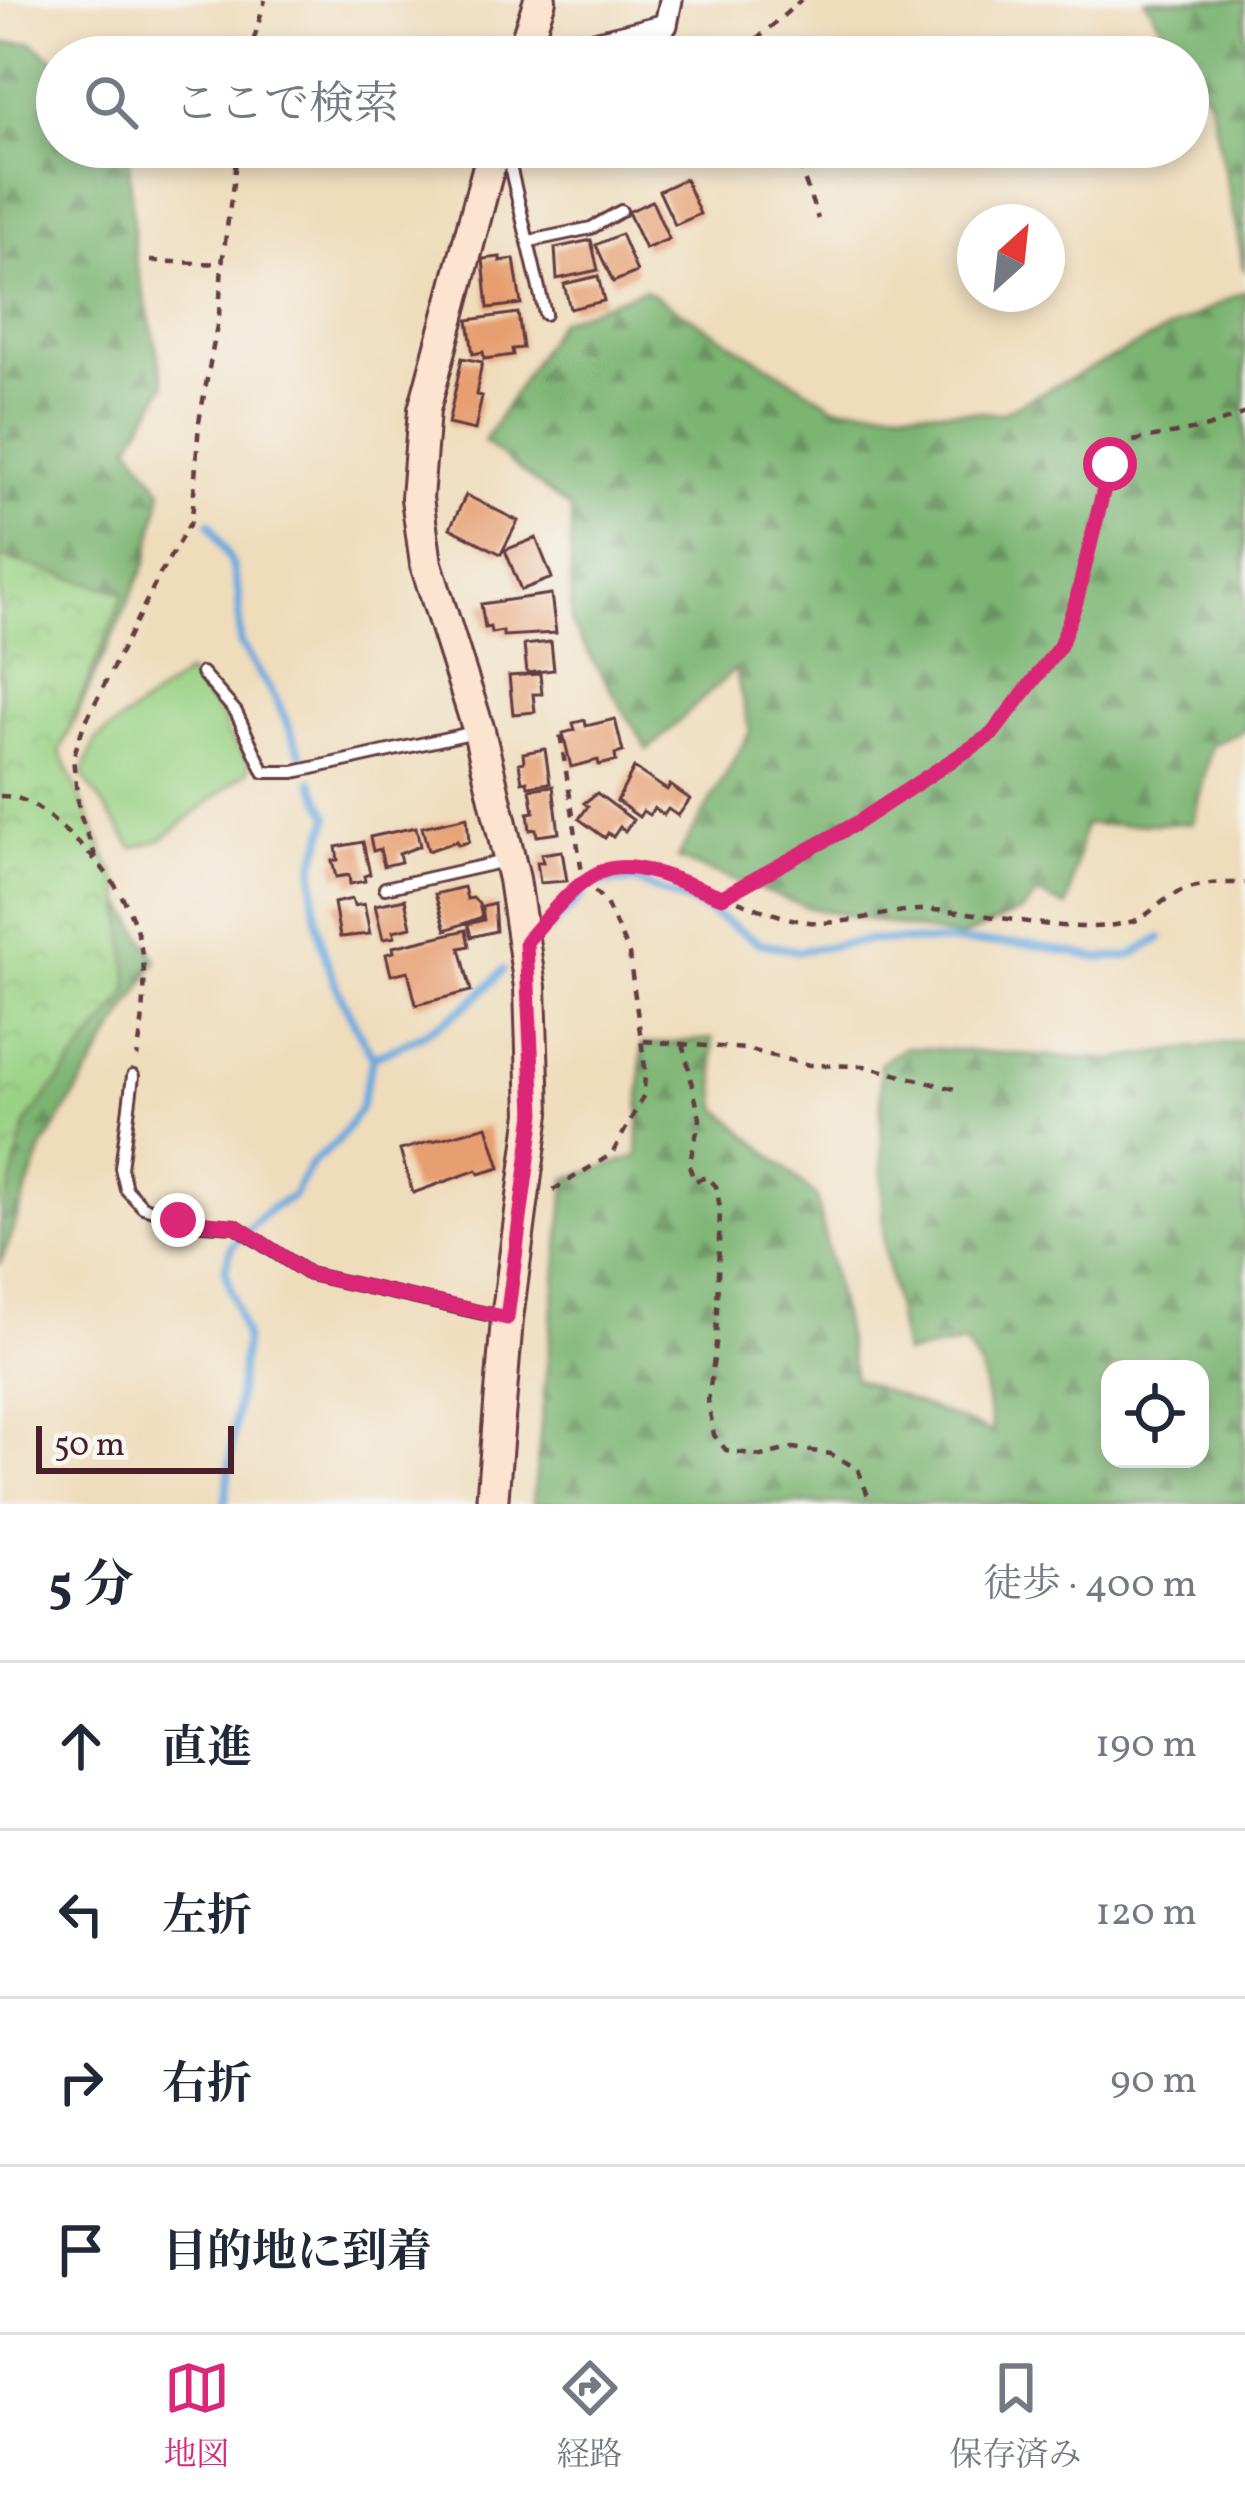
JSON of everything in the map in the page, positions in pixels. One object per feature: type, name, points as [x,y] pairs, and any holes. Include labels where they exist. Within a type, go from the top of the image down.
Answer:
[{"type":"street","points":[[528,36],[540,0]]},
{"type":"street","points":[[622,36],[666,25],[671,0]]},
{"type":"street","points":[[492,1504],[507,1318],[534,1113],[526,942],[479,731],[426,564],[417,481],[419,439],[432,374],[494,168]]},
{"type":"lane","points":[[502,168],[530,242],[545,314]]},
{"type":"lane","points":[[530,242],[591,228],[621,212]]},
{"type":"lane","points":[[202,673],[236,712],[264,772],[294,772],[479,731]]},
{"type":"lane","points":[[385,888],[510,860]]},
{"type":"lane","points":[[133,1076],[121,1168],[125,1189],[143,1208],[178,1220],[236,1226],[309,1274],[507,1318]]},
{"type":"path","points":[[255,36],[265,0]]},
{"type":"path","points":[[760,36],[801,0]]},
{"type":"path","points":[[96,858],[79,812],[73,758],[83,727],[192,520],[199,422],[219,315],[235,168]]},
{"type":"path","points":[[800,168],[818,219]]},
{"type":"path","points":[[151,262],[221,264]]},
{"type":"path","points":[[722,897],[857,823],[992,734],[1060,646],[1076,602],[1110,464],[1133,441],[1208,428],[1245,413]]},
{"type":"path","points":[[522,1204],[575,1180],[612,1154],[644,1095],[644,1041],[629,955],[606,903],[584,879],[560,733]]},
{"type":"path","points":[[0,796],[18,796],[40,808],[96,858],[130,907],[142,952],[144,1018],[133,1076]]},
{"type":"path","points":[[526,942],[584,879],[599,870],[626,867],[652,870],[806,923],[921,910],[1038,924],[1092,925],[1139,920],[1172,895],[1200,883],[1245,883]]},
{"type":"path","points":[[644,1041],[746,1049],[809,1065],[864,1066],[962,1090]]},
{"type":"path","points":[[683,1043],[700,1119],[689,1166],[694,1181],[706,1178],[716,1186],[720,1208],[716,1344],[707,1401],[714,1436],[726,1450],[760,1456],[793,1448],[831,1454],[858,1469],[871,1504]]},
{"type":"green space","points":[[1145,0],[1245,0],[1245,272],[1209,99],[1209,36],[1168,36]]},
{"type":"green space","points":[[0,44],[36,46],[36,168],[129,168],[135,257],[165,385],[130,445],[162,490],[147,561],[60,751],[96,858],[157,961],[42,1149],[0,1265]]},
{"type":"green space","points":[[644,289],[834,406],[1001,413],[1245,291],[1245,731],[1212,744],[1193,823],[1084,825],[1067,907],[1038,894],[1022,911],[960,938],[807,907],[677,859],[750,732],[735,669],[648,750],[571,624],[571,510],[484,442],[559,321]]},
{"type":"green space","points":[[0,557],[124,593],[60,751],[121,891],[129,991],[26,1123],[0,1230]]},
{"type":"green space","points":[[187,673],[224,718],[228,735],[249,762],[249,770],[161,840],[133,848],[82,774],[96,740]]},
{"type":"green space","points":[[712,1039],[718,1108],[816,1196],[855,1379],[993,1433],[981,1369],[965,1343],[904,1354],[884,1246],[880,1063],[906,1047],[1111,1060],[1245,1040],[1245,1504],[533,1504],[566,1179],[638,1156],[642,1045]]},
{"type":"building","points":[[685,179],[700,214],[675,225],[659,191]]},
{"type":"building","points":[[652,201],[669,239],[645,249],[628,212]]},
{"type":"building","points":[[621,234],[637,272],[613,282],[596,245]]},
{"type":"building","points":[[591,240],[598,270],[557,279],[555,248]]},
{"type":"building","points":[[500,257],[500,261],[514,259],[521,304],[488,308],[483,259]]},
{"type":"building","points":[[598,276],[604,301],[570,309],[564,284]]},
{"type":"building","points":[[518,313],[523,348],[512,349],[513,355],[484,359],[483,352],[473,354],[468,320]]},
{"type":"building","points":[[462,358],[482,362],[475,430],[448,424]]},
{"type":"building","points":[[466,495],[518,521],[501,554],[450,528]]},
{"type":"building","points":[[536,538],[552,578],[521,590],[505,550]]},
{"type":"building","points":[[551,594],[556,633],[503,636],[503,631],[491,633],[490,627],[485,628],[481,604]]},
{"type":"building","points":[[551,642],[554,670],[527,673],[524,645]]},
{"type":"building","points":[[540,674],[542,694],[533,694],[535,712],[513,714],[509,676]]},
{"type":"building","points":[[615,719],[623,752],[615,754],[616,761],[571,767],[563,733],[575,730],[573,723],[585,720],[586,726]]},
{"type":"building","points":[[545,749],[550,783],[528,786],[527,781],[522,782],[519,763],[524,762],[523,753]]},
{"type":"building","points":[[634,768],[690,799],[678,816],[654,808],[639,817],[617,801]]},
{"type":"building","points":[[553,786],[559,833],[537,836],[536,829],[530,830],[528,813],[534,812],[530,789]]},
{"type":"building","points":[[597,793],[633,820],[625,831],[620,827],[613,837],[608,833],[605,838],[579,819],[588,806],[584,803]]},
{"type":"building","points":[[467,817],[469,842],[428,851],[422,827]]},
{"type":"building","points":[[416,827],[420,846],[399,854],[401,862],[384,866],[380,849],[373,851],[370,837]]},
{"type":"building","points":[[363,842],[370,874],[364,876],[365,881],[350,884],[349,875],[336,877],[332,861],[338,860],[336,847]]},
{"type":"building","points":[[562,851],[567,881],[540,883],[537,862],[543,862],[541,854]]},
{"type":"building","points":[[464,887],[467,899],[479,904],[482,917],[446,930],[435,894]]},
{"type":"building","points":[[352,899],[354,906],[364,904],[370,934],[340,937],[334,903]]},
{"type":"building","points":[[405,899],[411,927],[383,939],[375,905]]},
{"type":"building","points":[[494,904],[496,931],[471,937],[468,924],[484,920],[482,907]]},
{"type":"building","points":[[466,930],[469,946],[460,948],[471,991],[416,1005],[408,971],[391,975],[386,954],[394,952],[393,947]]},
{"type":"building","points":[[487,1126],[500,1168],[479,1174],[477,1170],[413,1193],[400,1150]]},
{"type":"waterway","points":[[210,523],[232,564],[239,595],[240,643],[276,699],[301,755]]},
{"type":"waterway","points":[[225,1504],[245,1337],[225,1269],[231,1247],[268,1210],[292,1197],[311,1164],[338,1141],[360,1109],[373,1057],[338,990],[322,945],[314,871],[329,817],[312,781]]},
{"type":"waterway","points":[[602,883],[635,881],[705,909],[760,943],[798,951],[871,940],[1028,944],[1099,958],[1130,956],[1161,938]]},
{"type":"waterway","points":[[550,929],[582,896]]},
{"type":"waterway","points":[[373,1057],[444,1022],[503,970]]},
{"type":"route","points":[[178,1220],[236,1226],[309,1274],[507,1318],[534,1113],[526,942],[559,901],[599,870],[652,870],[722,897],[857,823],[992,734],[1060,646],[1076,602],[1110,464]]}]
